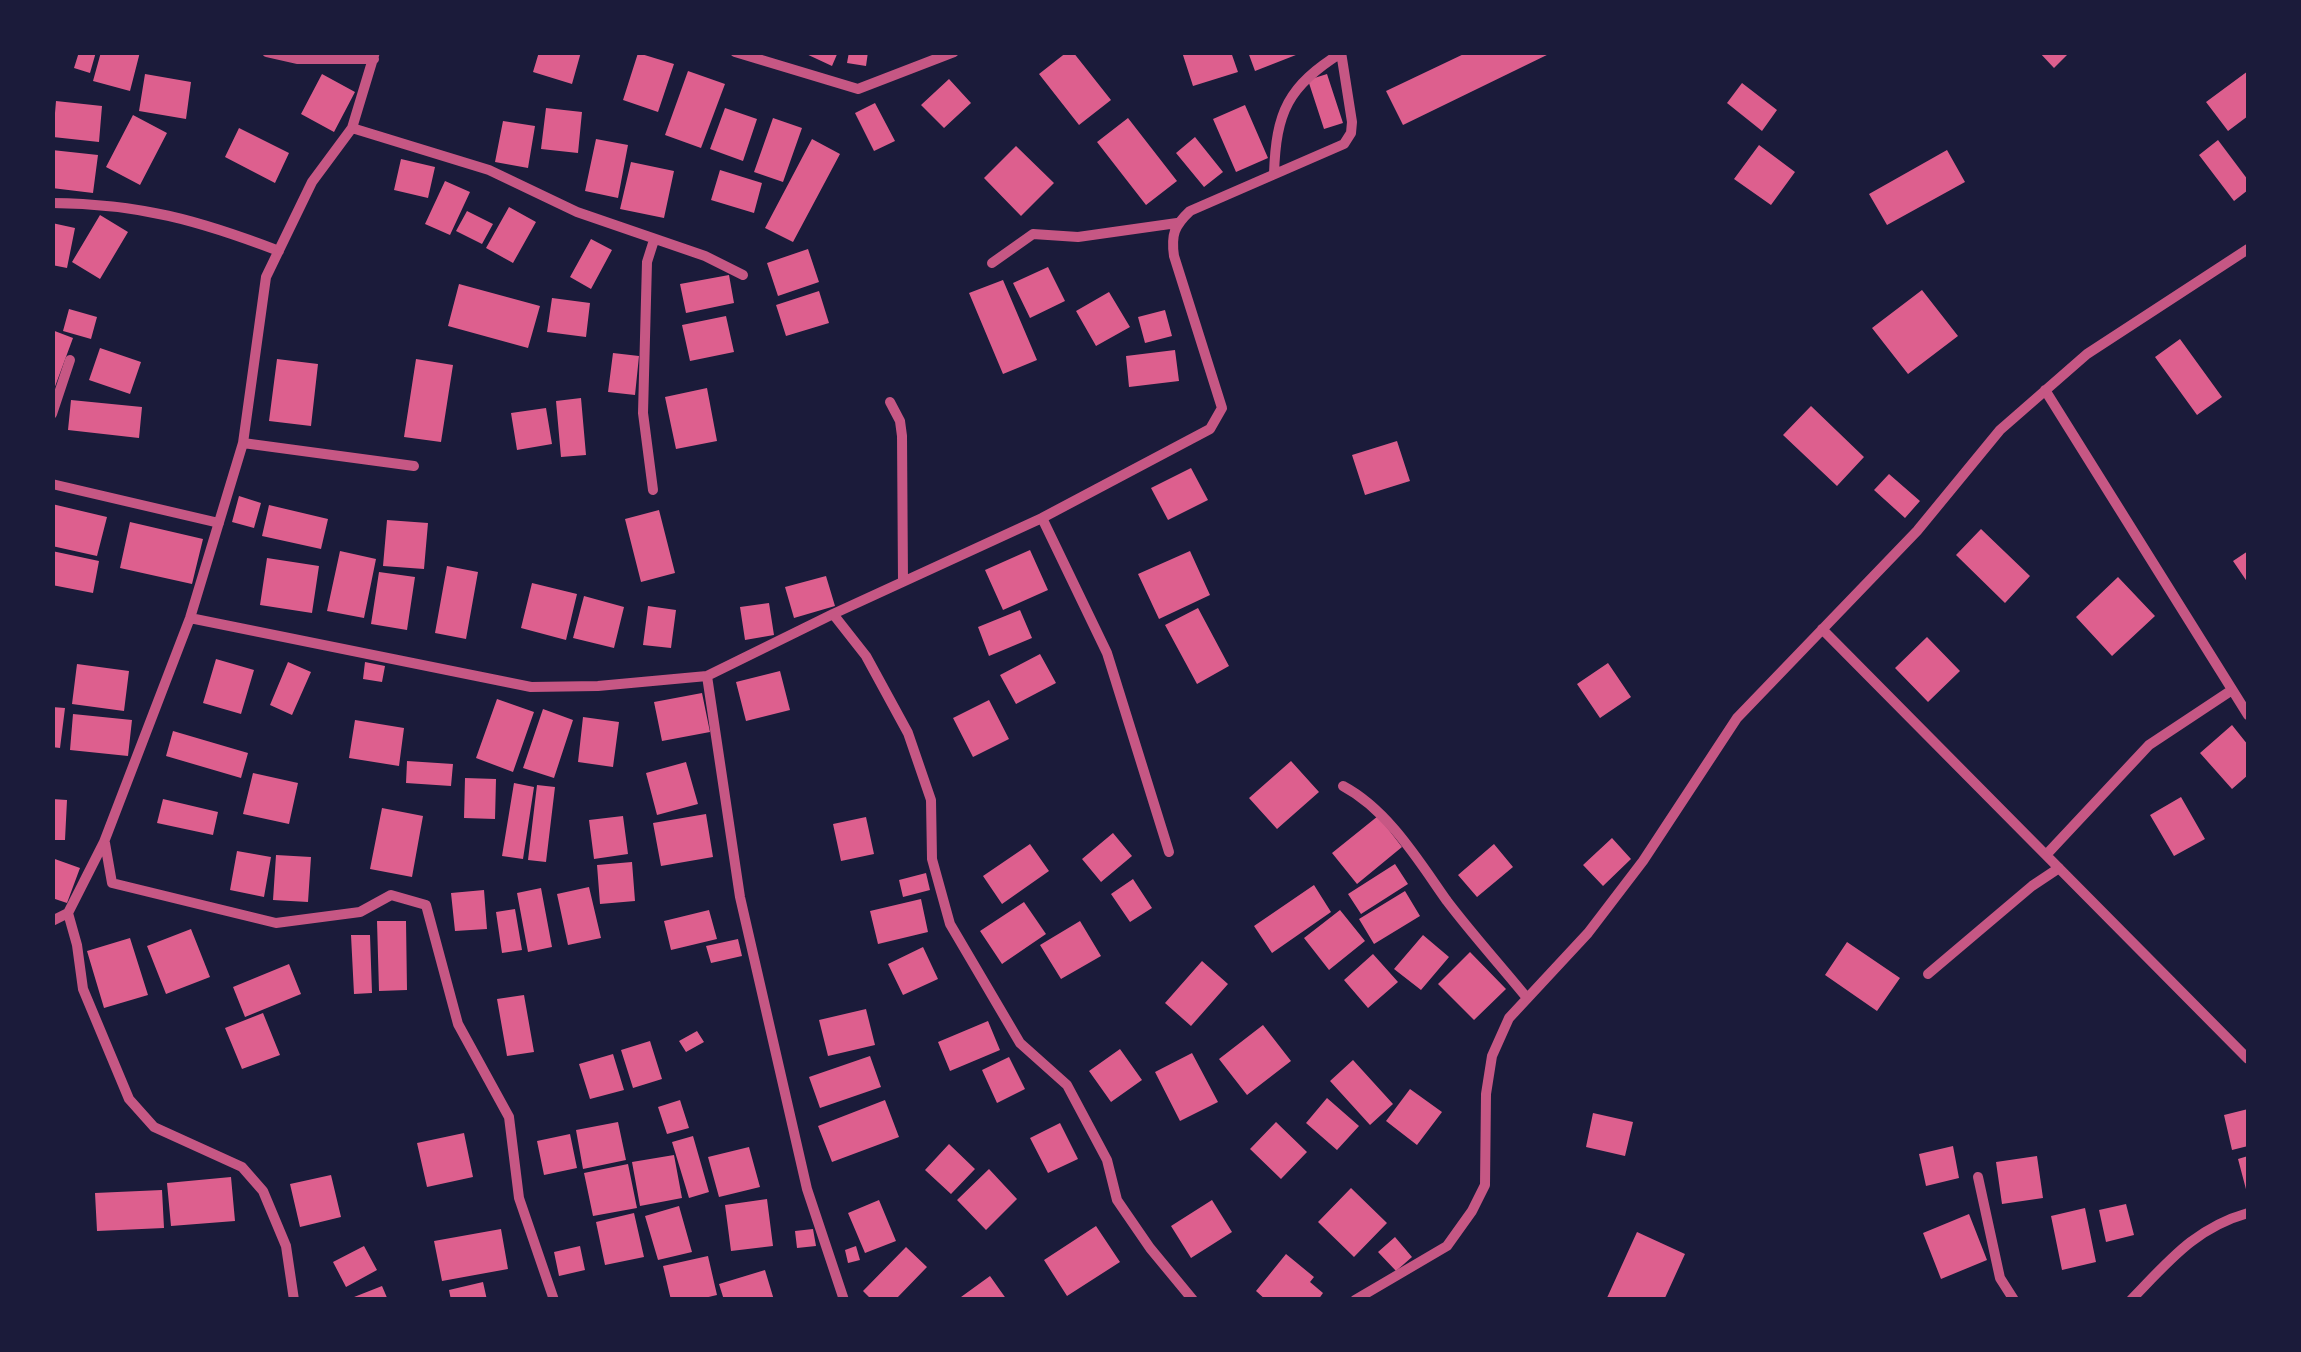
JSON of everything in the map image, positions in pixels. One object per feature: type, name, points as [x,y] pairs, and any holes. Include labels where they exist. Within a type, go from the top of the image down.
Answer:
[{"type":"street","points":[[52,922],[68,914],[104,842],[190,618],[243,443],[266,277],[312,182],[352,128],[375,56],[298,59],[267,52]]},
{"type":"street","points":[[735,52],[858,90],[954,52]]},
{"type":"street","points":[[912,68],[917,52]]},
{"type":"street","points":[[190,618],[531,686],[598,686],[707,676],[1042,518],[1210,430],[1219,418],[1220,398],[1171,237],[1177,223],[1190,211],[1344,144],[1350,133],[1350,98],[1340,53],[1304,77],[1286,106],[1275,146],[1274,174]]},
{"type":"street","points":[[352,128],[489,170],[577,212],[705,256],[742,275]]},
{"type":"street","points":[[52,204],[107,204],[155,211],[224,230],[279,251]]},
{"type":"street","points":[[992,263],[1033,234],[1078,237],[1177,223]]},
{"type":"street","points":[[653,490],[643,413],[647,262],[654,240]]},
{"type":"street","points":[[1355,1300],[1447,1246],[1472,1211],[1485,1185],[1486,1094],[1492,1056],[1509,1018],[1588,933],[1644,861],[1737,718],[1916,531],[2000,430],[2088,354],[2248,249]]},
{"type":"street","points":[[52,414],[70,360]]},
{"type":"street","points":[[2046,390],[2248,716]]},
{"type":"street","points":[[890,402],[900,421],[902,436],[904,582]]},
{"type":"street","points":[[243,443],[414,466]]},
{"type":"street","points":[[52,484],[219,523]]},
{"type":"street","points":[[1042,518],[1108,653],[1170,852]]},
{"type":"street","points":[[833,614],[866,656],[908,733],[931,800],[932,859],[950,924],[1020,1043],[1067,1085],[1107,1160],[1117,1200],[1150,1248],[1194,1300]]},
{"type":"street","points":[[1822,629],[2248,1059]]},
{"type":"street","points":[[707,676],[740,896],[807,1189],[844,1300]]},
{"type":"street","points":[[2046,854],[2148,745],[2232,690]]},
{"type":"street","points":[[1343,786],[1361,795],[1413,852],[1449,904],[1527,998]]},
{"type":"street","points":[[104,842],[112,884],[276,923],[360,912],[391,895],[426,905],[458,1024],[509,1118],[519,1198],[554,1300]]},
{"type":"street","points":[[1928,974],[2059,868]]},
{"type":"street","points":[[68,914],[78,945],[83,990],[129,1098],[154,1126],[242,1167],[263,1190],[286,1246],[294,1300]]},
{"type":"street","points":[[1978,1177],[2000,1278],[2014,1300]]},
{"type":"street","points":[[2131,1300],[2194,1236],[2220,1222],[2248,1214]]},
{"type":"building","points":[[79,52],[96,52],[90,73],[74,68]]},
{"type":"building","points":[[101,52],[140,52],[130,91],[93,81]]},
{"type":"building","points":[[539,52],[581,52],[572,84],[533,72]]},
{"type":"building","points":[[802,52],[838,52],[832,66]]},
{"type":"building","points":[[849,52],[868,52],[866,66],[847,63]]},
{"type":"building","points":[[1067,52],[1073,52],[1111,100],[1079,125],[1039,74]]},
{"type":"building","points":[[1182,52],[1231,52],[1238,72],[1193,86]]},
{"type":"building","points":[[1248,52],[1301,52],[1301,53],[1255,71]]},
{"type":"building","points":[[1468,52],[1553,52],[1403,125],[1386,91]]},
{"type":"building","points":[[2039,52],[2070,52],[2054,68]]},
{"type":"building","points":[[638,53],[674,64],[658,112],[623,100]]},
{"type":"building","points":[[688,71],[725,84],[701,148],[665,135]]},
{"type":"building","points":[[2248,71],[2248,116],[2228,131],[2206,102]]},
{"type":"building","points":[[145,74],[191,82],[186,119],[139,111]]},
{"type":"building","points":[[322,74],[355,92],[334,132],[301,114]]},
{"type":"building","points":[[1327,74],[1343,123],[1324,129],[1308,80]]},
{"type":"building","points":[[949,79],[971,103],[944,128],[921,105]]},
{"type":"building","points":[[1742,83],[1777,110],[1762,131],[1727,103]]},
{"type":"building","points":[[56,101],[102,106],[99,142],[53,137]]},
{"type":"building","points":[[875,103],[895,141],[874,151],[855,113]]},
{"type":"building","points":[[1245,105],[1268,158],[1236,172],[1213,119]]},
{"type":"building","points":[[546,108],[582,112],[578,153],[541,149]]},
{"type":"building","points":[[725,108],[757,119],[743,161],[710,149]]},
{"type":"building","points":[[133,115],[167,133],[140,185],[106,167]]},
{"type":"building","points":[[773,118],[802,128],[783,182],[754,172]]},
{"type":"building","points":[[1128,118],[1177,181],[1146,205],[1097,142]]},
{"type":"building","points":[[503,121],[535,126],[528,168],[495,162]]},
{"type":"building","points":[[239,128],[289,153],[275,183],[225,157]]},
{"type":"building","points":[[1195,137],[1223,172],[1204,187],[1176,153]]},
{"type":"building","points":[[596,139],[628,145],[618,198],[585,191]]},
{"type":"building","points":[[812,139],[840,154],[793,242],[765,228]]},
{"type":"building","points":[[2218,140],[2248,180],[2248,190],[2234,201],[2199,155]]},
{"type":"building","points":[[1759,145],[1795,172],[1771,205],[1734,179]]},
{"type":"building","points":[[1016,146],[1054,183],[1021,216],[984,178]]},
{"type":"building","points":[[52,150],[98,155],[93,193],[52,188]]},
{"type":"building","points":[[1947,150],[1965,182],[1887,225],[1869,194]]},
{"type":"building","points":[[401,159],[435,167],[428,198],[394,190]]},
{"type":"building","points":[[631,162],[674,171],[664,218],[620,209]]},
{"type":"building","points":[[720,170],[762,183],[754,213],[711,200]]},
{"type":"building","points":[[445,181],[470,192],[450,235],[425,224]]},
{"type":"building","points":[[509,207],[536,222],[513,263],[486,248]]},
{"type":"building","points":[[467,211],[493,224],[482,244],[456,231]]},
{"type":"building","points":[[100,215],[128,232],[100,279],[72,262]]},
{"type":"building","points":[[52,223],[75,228],[67,268],[52,265]]},
{"type":"building","points":[[591,239],[612,250],[591,289],[570,277]]},
{"type":"building","points":[[808,249],[819,282],[778,296],[767,263]]},
{"type":"building","points":[[1048,267],[1065,301],[1030,318],[1013,283]]},
{"type":"building","points":[[729,275],[734,303],[686,313],[680,284]]},
{"type":"building","points":[[1003,280],[1037,360],[1003,374],[969,293]]},
{"type":"building","points":[[459,284],[540,306],[528,348],[448,326]]},
{"type":"building","points":[[1922,290],[1958,336],[1908,374],[1872,328]]},
{"type":"building","points":[[819,291],[829,323],[786,336],[776,305]]},
{"type":"building","points":[[1109,292],[1130,327],[1096,346],[1076,311]]},
{"type":"building","points":[[552,298],[590,303],[586,337],[547,332]]},
{"type":"building","points":[[69,309],[97,317],[91,339],[63,331]]},
{"type":"building","points":[[1165,310],[1172,336],[1145,343],[1138,317]]},
{"type":"building","points":[[726,316],[734,352],[690,361],[682,325]]},
{"type":"building","points":[[52,330],[73,338],[53,392],[52,392]]},
{"type":"building","points":[[2180,339],[2222,397],[2197,415],[2155,357]]},
{"type":"building","points":[[100,348],[141,362],[130,394],[89,380]]},
{"type":"building","points":[[1175,350],[1179,381],[1129,387],[1126,356]]},
{"type":"building","points":[[613,353],[639,356],[635,395],[608,392]]},
{"type":"building","points":[[277,359],[318,364],[311,426],[269,421]]},
{"type":"building","points":[[416,359],[453,365],[441,442],[404,437]]},
{"type":"building","points":[[707,388],[717,441],[676,449],[665,397]]},
{"type":"building","points":[[581,398],[586,455],[561,457],[556,401]]},
{"type":"building","points":[[71,400],[142,407],[139,438],[68,430]]},
{"type":"building","points":[[1811,406],[1864,457],[1837,486],[1783,435]]},
{"type":"building","points":[[546,408],[552,444],[517,450],[511,413]]},
{"type":"building","points":[[1397,441],[1410,481],[1365,495],[1352,455]]},
{"type":"building","points":[[1191,468],[1208,500],[1168,520],[1151,488]]},
{"type":"building","points":[[1889,474],[1920,501],[1905,518],[1874,490]]},
{"type":"building","points":[[239,496],[261,503],[254,528],[232,522]]},
{"type":"building","points":[[52,504],[107,517],[97,556],[52,546]]},
{"type":"building","points":[[269,505],[328,519],[321,549],[262,536]]},
{"type":"building","points":[[659,510],[675,573],[641,582],[625,519]]},
{"type":"building","points":[[387,520],[428,523],[424,569],[383,566]]},
{"type":"building","points":[[130,522],[203,539],[192,584],[120,568]]},
{"type":"building","points":[[1981,529],[2030,576],[2005,603],[1956,555]]},
{"type":"building","points":[[1030,550],[1048,590],[1003,610],[985,570]]},
{"type":"building","points":[[52,551],[99,561],[93,593],[52,585]]},
{"type":"building","points":[[340,551],[376,559],[364,618],[327,611]]},
{"type":"building","points":[[1190,551],[1210,595],[1159,619],[1138,574]]},
{"type":"building","points":[[2248,551],[2248,583],[2233,561]]},
{"type":"building","points":[[267,558],[319,566],[312,613],[260,605]]},
{"type":"building","points":[[447,566],[478,572],[466,639],[435,633]]},
{"type":"building","points":[[379,572],[415,577],[407,630],[371,624]]},
{"type":"building","points":[[826,576],[835,606],[794,618],[785,587]]},
{"type":"building","points":[[2118,577],[2155,616],[2112,656],[2076,617]]},
{"type":"building","points":[[532,583],[577,594],[566,640],[521,628]]},
{"type":"building","points":[[584,596],[624,607],[614,648],[573,638]]},
{"type":"building","points":[[769,603],[774,635],[745,640],[740,607]]},
{"type":"building","points":[[648,606],[676,610],[671,648],[643,645]]},
{"type":"building","points":[[1198,608],[1229,666],[1197,684],[1165,625]]},
{"type":"building","points":[[1020,610],[1032,638],[989,656],[978,627]]},
{"type":"building","points":[[1927,637],[1960,671],[1928,702],[1895,668]]},
{"type":"building","points":[[1040,654],[1056,683],[1016,704],[1000,675]]},
{"type":"building","points":[[216,659],[254,670],[241,714],[203,703]]},
{"type":"building","points":[[288,662],[311,672],[292,715],[270,705]]},
{"type":"building","points":[[365,662],[385,666],[382,682],[363,679]]},
{"type":"building","points":[[1608,663],[1631,697],[1600,718],[1577,684]]},
{"type":"building","points":[[77,664],[129,671],[124,711],[72,704]]},
{"type":"building","points":[[780,671],[790,710],[746,721],[736,682]]},
{"type":"building","points":[[702,693],[710,732],[662,741],[654,702]]},
{"type":"building","points":[[497,699],[534,712],[513,772],[476,758]]},
{"type":"building","points":[[989,700],[1009,739],[973,757],[953,718]]},
{"type":"building","points":[[52,707],[65,708],[60,748],[52,747]]},
{"type":"building","points":[[543,709],[573,720],[554,778],[523,768]]},
{"type":"building","points":[[73,714],[132,720],[128,756],[70,750]]},
{"type":"building","points":[[583,717],[619,722],[613,767],[578,762]]},
{"type":"building","points":[[355,720],[404,728],[399,766],[349,758]]},
{"type":"building","points":[[2232,725],[2248,745],[2248,775],[2232,789],[2200,753]]},
{"type":"building","points":[[173,731],[248,753],[241,778],[166,756]]},
{"type":"building","points":[[407,761],[453,764],[451,786],[406,783]]},
{"type":"building","points":[[1291,761],[1319,792],[1277,829],[1249,798]]},
{"type":"building","points":[[686,762],[698,804],[657,815],[646,773]]},
{"type":"building","points":[[253,773],[298,783],[289,824],[243,814]]},
{"type":"building","points":[[465,778],[496,779],[495,819],[464,818]]},
{"type":"building","points":[[514,783],[534,787],[523,859],[502,856]]},
{"type":"building","points":[[537,785],[555,787],[546,862],[528,860]]},
{"type":"building","points":[[2181,797],[2205,839],[2174,856],[2150,815]]},
{"type":"building","points":[[52,799],[67,800],[65,840],[52,840]]},
{"type":"building","points":[[163,799],[218,812],[213,835],[157,823]]},
{"type":"building","points":[[382,808],[423,816],[412,877],[370,869]]},
{"type":"building","points":[[706,814],[713,857],[661,866],[653,823]]},
{"type":"building","points":[[623,816],[628,854],[594,859],[589,820]]},
{"type":"building","points":[[1378,816],[1402,847],[1357,884],[1332,853]]},
{"type":"building","points":[[866,817],[874,854],[841,861],[833,824]]},
{"type":"building","points":[[1113,833],[1132,856],[1101,882],[1082,859]]},
{"type":"building","points":[[1612,838],[1631,859],[1603,886],[1583,865]]},
{"type":"building","points":[[1030,844],[1049,871],[1002,904],[983,876]]},
{"type":"building","points":[[1494,844],[1513,867],[1477,897],[1458,875]]},
{"type":"building","points":[[237,851],[271,857],[264,897],[230,890]]},
{"type":"building","points":[[276,855],[311,857],[308,902],[273,900]]},
{"type":"building","points":[[52,858],[80,868],[67,903],[52,898]]},
{"type":"building","points":[[632,862],[635,901],[600,904],[597,865]]},
{"type":"building","points":[[1395,864],[1408,884],[1361,914],[1348,894]]},
{"type":"building","points":[[926,873],[930,890],[903,897],[899,880]]},
{"type":"building","points":[[1133,879],[1152,908],[1130,922],[1111,894]]},
{"type":"building","points":[[1314,885],[1331,912],[1272,953],[1254,926]]},
{"type":"building","points":[[589,887],[601,938],[568,945],[557,894]]},
{"type":"building","points":[[541,888],[552,947],[528,952],[517,893]]},
{"type":"building","points":[[484,890],[487,929],[455,931],[451,893]]},
{"type":"building","points":[[1405,891],[1420,916],[1374,944],[1359,919]]},
{"type":"building","points":[[921,899],[928,932],[878,944],[870,911]]},
{"type":"building","points":[[1024,902],[1046,934],[1002,964],[980,931]]},
{"type":"building","points":[[515,909],[522,950],[502,953],[496,912]]},
{"type":"building","points":[[709,910],[717,939],[671,950],[664,921]]},
{"type":"building","points":[[1340,910],[1365,941],[1329,970],[1304,938]]},
{"type":"building","points":[[377,921],[406,921],[407,990],[379,991]]},
{"type":"building","points":[[1080,921],[1101,956],[1061,979],[1040,945]]},
{"type":"building","points":[[191,929],[210,977],[166,994],[147,946]]},
{"type":"building","points":[[351,935],[370,935],[372,993],[354,994]]},
{"type":"building","points":[[1423,935],[1449,957],[1421,990],[1394,969]]},
{"type":"building","points":[[130,938],[148,995],[104,1008],[87,951]]},
{"type":"building","points":[[738,939],[742,956],[711,963],[706,946]]},
{"type":"building","points":[[1847,942],[1900,978],[1877,1011],[1825,975]]},
{"type":"building","points":[[923,947],[938,979],[903,995],[888,964]]},
{"type":"building","points":[[1470,952],[1506,989],[1474,1020],[1438,984]]},
{"type":"building","points":[[1373,954],[1398,982],[1368,1008],[1344,980]]},
{"type":"building","points":[[1202,961],[1228,984],[1191,1026],[1165,1003]]},
{"type":"building","points":[[289,964],[301,994],[245,1017],[233,987]]},
{"type":"building","points":[[524,995],[534,1052],[507,1056],[497,999]]},
{"type":"building","points":[[866,1009],[875,1045],[828,1056],[819,1020]]},
{"type":"building","points":[[263,1013],[280,1055],[242,1069],[225,1028]]},
{"type":"building","points":[[988,1021],[1000,1050],[950,1071],[938,1042]]},
{"type":"building","points":[[1263,1025],[1291,1061],[1247,1095],[1219,1059]]},
{"type":"building","points":[[697,1031],[704,1042],[686,1052],[679,1041]]},
{"type":"building","points":[[650,1041],[662,1079],[633,1088],[621,1050]]},
{"type":"building","points":[[1120,1049],[1142,1080],[1111,1102],[1089,1071]]},
{"type":"building","points":[[1192,1053],[1218,1102],[1180,1121],[1155,1072]]},
{"type":"building","points":[[613,1054],[624,1090],[590,1099],[579,1064]]},
{"type":"building","points":[[870,1056],[881,1087],[820,1108],[809,1077]]},
{"type":"building","points":[[1009,1057],[1025,1089],[997,1103],[982,1070]]},
{"type":"building","points":[[1353,1060],[1393,1104],[1370,1125],[1330,1081]]},
{"type":"building","points":[[1410,1089],[1442,1112],[1417,1145],[1386,1121]]},
{"type":"building","points":[[1327,1098],[1359,1126],[1337,1150],[1306,1123]]},
{"type":"building","points":[[680,1100],[689,1128],[667,1134],[658,1107]]},
{"type":"building","points":[[885,1100],[899,1137],[832,1162],[818,1126]]},
{"type":"building","points":[[2248,1109],[2248,1146],[2232,1150],[2224,1115]]},
{"type":"building","points":[[1593,1113],[1633,1122],[1625,1156],[1586,1147]]},
{"type":"building","points":[[618,1122],[626,1160],[583,1169],[576,1130]]},
{"type":"building","points":[[1276,1122],[1307,1152],[1281,1179],[1250,1149]]},
{"type":"building","points":[[1060,1123],[1078,1159],[1048,1173],[1030,1138]]},
{"type":"building","points":[[464,1133],[473,1177],[427,1187],[417,1143]]},
{"type":"building","points":[[570,1134],[577,1168],[544,1175],[537,1141]]},
{"type":"building","points":[[693,1136],[709,1192],[689,1198],[672,1142]]},
{"type":"building","points":[[949,1144],[975,1169],[951,1194],[925,1170]]},
{"type":"building","points":[[1953,1146],[1959,1178],[1926,1186],[1919,1154]]},
{"type":"building","points":[[749,1147],[760,1187],[719,1197],[708,1157]]},
{"type":"building","points":[[674,1155],[682,1198],[640,1206],[632,1162]]},
{"type":"building","points":[[2037,1156],[2043,1198],[2002,1204],[1996,1162]]},
{"type":"building","points":[[2248,1156],[2248,1193],[2247,1193],[2238,1159]]},
{"type":"building","points":[[628,1164],[637,1208],[593,1216],[584,1173]]},
{"type":"building","points":[[989,1169],[1017,1199],[986,1230],[957,1200]]},
{"type":"building","points":[[331,1175],[341,1217],[300,1227],[290,1184]]},
{"type":"building","points":[[231,1177],[235,1221],[171,1226],[167,1183]]},
{"type":"building","points":[[1351,1188],[1387,1223],[1354,1257],[1318,1222]]},
{"type":"building","points":[[162,1190],[164,1228],[97,1231],[95,1193]]},
{"type":"building","points":[[767,1199],[773,1246],[731,1251],[725,1205]]},
{"type":"building","points":[[879,1200],[896,1241],[865,1253],[848,1213]]},
{"type":"building","points":[[1212,1200],[1232,1232],[1191,1258],[1171,1226]]},
{"type":"building","points":[[2126,1204],[2134,1235],[2106,1242],[2099,1210]]},
{"type":"building","points":[[679,1206],[692,1252],[658,1260],[645,1216]]},
{"type":"building","points":[[2085,1208],[2096,1262],[2062,1270],[2051,1216]]},
{"type":"building","points":[[634,1213],[644,1257],[605,1265],[596,1222]]},
{"type":"building","points":[[1969,1214],[1987,1260],[1941,1279],[1923,1233]]},
{"type":"building","points":[[1096,1226],[1120,1262],[1067,1296],[1044,1260]]},
{"type":"building","points":[[501,1229],[508,1269],[442,1281],[434,1241]]},
{"type":"building","points":[[813,1229],[816,1246],[797,1248],[795,1231]]},
{"type":"building","points":[[1637,1232],[1685,1254],[1664,1300],[1606,1300]]},
{"type":"building","points":[[1395,1237],[1412,1257],[1396,1271],[1378,1252]]},
{"type":"building","points":[[364,1246],[377,1270],[346,1287],[333,1262]]},
{"type":"building","points":[[580,1246],[585,1270],[559,1276],[554,1252]]},
{"type":"building","points":[[856,1246],[860,1260],[848,1263],[845,1250]]},
{"type":"building","points":[[906,1247],[927,1267],[895,1300],[872,1300],[863,1291]]},
{"type":"building","points":[[1286,1254],[1314,1277],[1310,1282],[1323,1293],[1318,1300],[1266,1300],[1256,1291]]},
{"type":"building","points":[[708,1256],[717,1295],[671,1300],[663,1266]]},
{"type":"building","points":[[765,1270],[774,1300],[724,1300],[719,1284]]},
{"type":"building","points":[[990,1276],[1007,1300],[963,1300],[961,1297]]},
{"type":"building","points":[[483,1282],[487,1300],[451,1300],[449,1290]]},
{"type":"building","points":[[382,1286],[388,1300],[349,1300],[349,1299]]}]
